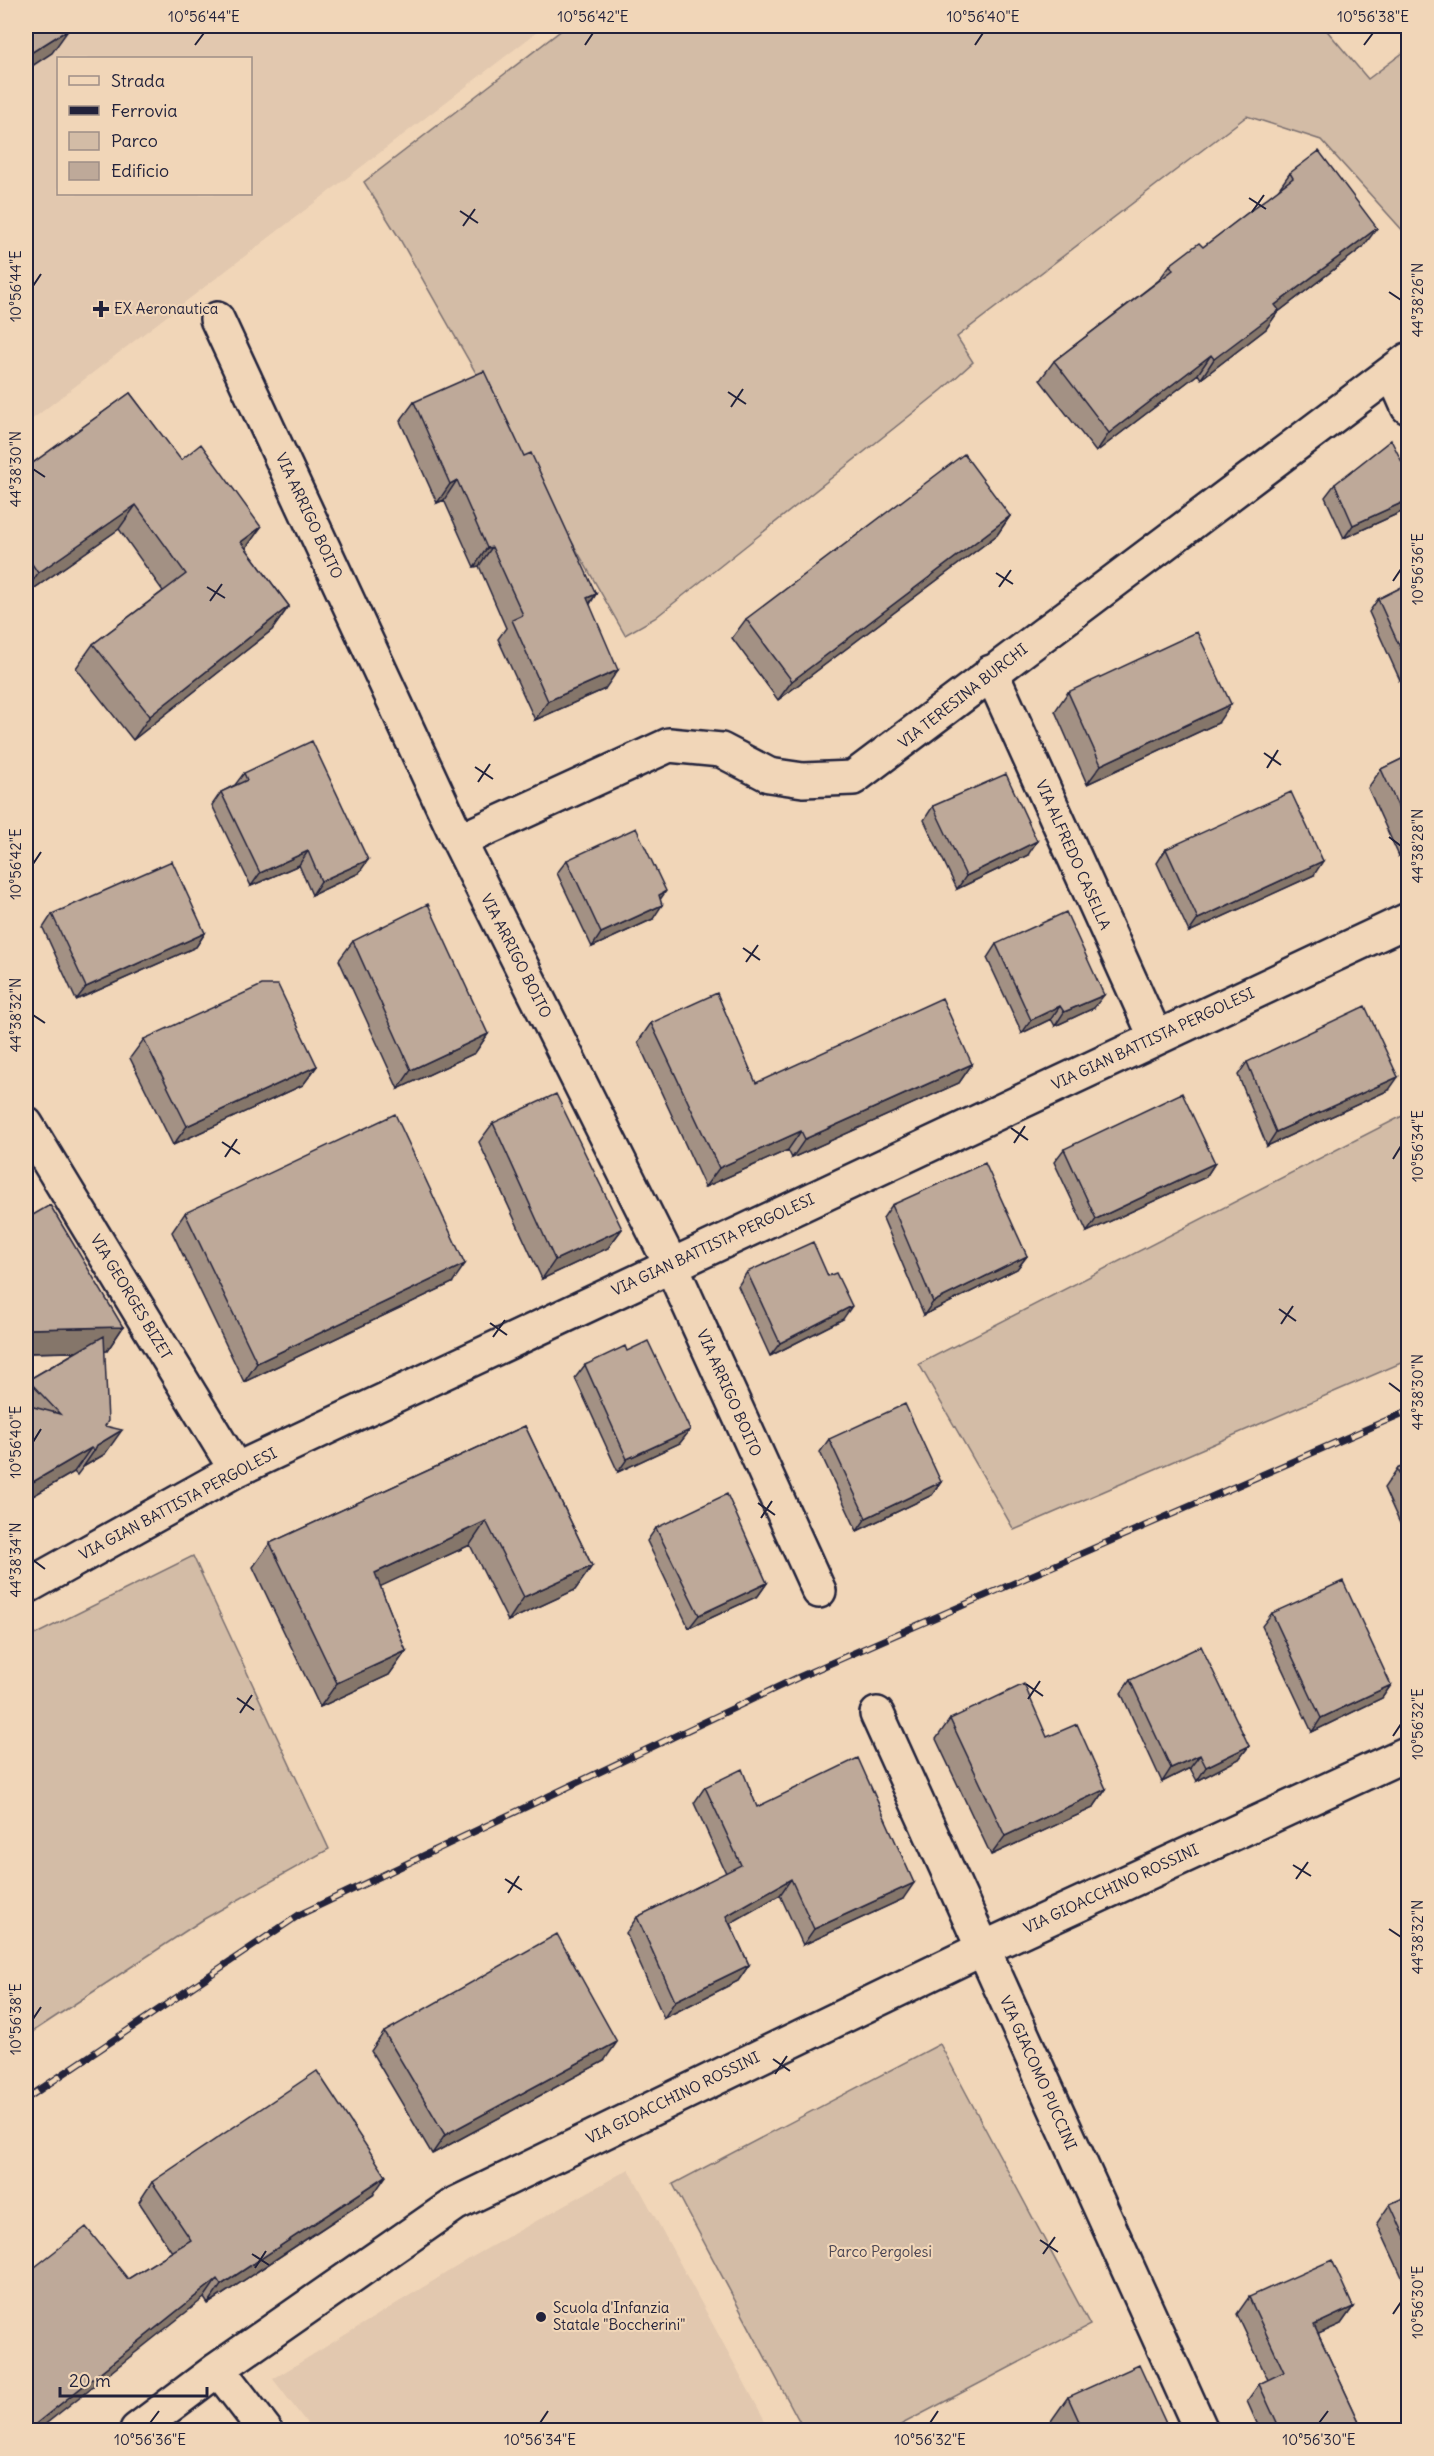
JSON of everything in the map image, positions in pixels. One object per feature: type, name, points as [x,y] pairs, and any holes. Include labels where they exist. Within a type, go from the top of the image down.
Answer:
[{"type":"street","name":"VIA ARRIGO BOITO","points":[[217,319],[459,841],[671,1265],[819,1591]]},
{"type":"street","name":"VIA TERESINA BURCHI","points":[[459,841],[669,745],[721,750],[769,775],[803,780],[853,778],[891,752],[991,672],[1401,367]]},
{"type":"street","points":[[1401,367],[1408,407]]},
{"type":"street","name":"VIA ALFREDO CASELLA","points":[[991,672],[1156,1038]]},
{"type":"street","name":"VIA GIAN BATTISTA PERGOLESI","points":[[26,1587],[236,1470],[1408,920]]},
{"type":"street","name":"VIA GEORGES BIZET","points":[[26,1124],[236,1470]]},
{"type":"street","name":"VIA GIACOMO PUCCINI","points":[[877,1714],[1201,2430]]},
{"type":"street","name":"VIA GIOACCHINO ROSSINI","points":[[137,2430],[218,2369],[455,2204],[982,1949],[1408,1753]]},
{"type":"street","points":[[218,2369],[265,2430]]},
{"type":"shaded area","name":"EX Aeronautica","points":[[26,26],[545,26],[26,424]]},
{"type":"shaded area","name":"Scuola d'Infanzia Statale \"Boccherini\"","points":[[629,2169],[770,2430],[312,2430],[273,2379],[474,2256]]},
{"type":"green space","points":[[567,26],[1323,26],[1368,79],[1408,49],[1408,231],[1405,233],[1321,140],[1247,116],[957,337],[973,362],[942,390],[655,618],[625,635],[398,236],[364,182]]},
{"type":"green space","points":[[1408,1113],[1408,1360],[1014,1530],[919,1364]]},
{"type":"green space","points":[[193,1556],[329,1849],[204,1919],[26,2036],[26,1639]]},
{"type":"green space","name":"Parco Pergolesi","points":[[940,2044],[1090,2325],[891,2430],[804,2430],[673,2184]]},
{"type":"building","points":[[26,26],[67,26],[69,29],[26,56]]},
{"type":"building","points":[[1319,151],[1377,228],[1275,305],[1279,310],[1214,359],[1211,355],[1109,433],[1054,361],[1173,270],[1170,265],[1199,243],[1203,247],[1293,178],[1290,173]]},
{"type":"building","points":[[484,371],[524,456],[531,453],[596,594],[587,598],[618,670],[548,701],[512,620],[523,615],[492,547],[487,548],[457,480],[450,484],[414,402]]},
{"type":"building","points":[[130,393],[181,460],[201,444],[261,527],[241,542],[289,606],[150,716],[93,644],[186,574],[136,505],[38,573],[26,555],[26,468]]},
{"type":"building","points":[[1391,440],[1408,474],[1408,500],[1353,525],[1335,484]]},
{"type":"building","points":[[964,454],[1010,516],[792,681],[746,619]]},
{"type":"building","points":[[1408,584],[1408,665],[1378,599]]},
{"type":"building","points":[[1197,632],[1231,704],[1101,765],[1068,692]]},
{"type":"building","points":[[312,741],[368,860],[321,881],[308,851],[260,873],[221,792],[247,780],[244,773]]},
{"type":"building","points":[[1408,756],[1408,828],[1381,769]]},
{"type":"building","points":[[1006,774],[1037,841],[966,876],[933,806]]},
{"type":"building","points":[[1291,792],[1323,861],[1198,919],[1166,849]]},
{"type":"building","points":[[26,799],[32,808],[26,813]]},
{"type":"building","points":[[636,828],[666,891],[659,895],[662,905],[601,933],[567,860]]},
{"type":"building","points":[[172,861],[205,933],[86,987],[52,914]]},
{"type":"building","points":[[428,904],[488,1034],[411,1070],[353,941]]},
{"type":"building","points":[[1066,912],[1104,995],[1064,1012],[1060,1006],[1031,1020],[996,944]]},
{"type":"building","points":[[262,985],[278,985],[317,1066],[187,1126],[144,1039]]},
{"type":"building","points":[[717,993],[756,1083],[942,998],[972,1064],[805,1139],[801,1131],[719,1168],[651,1023]]},
{"type":"building","points":[[1365,1006],[1398,1077],[1276,1132],[1247,1062]]},
{"type":"building","points":[[1182,1093],[1215,1163],[1096,1219],[1064,1149]]},
{"type":"building","points":[[556,1094],[622,1229],[555,1260],[493,1123]]},
{"type":"building","points":[[395,1114],[465,1264],[257,1363],[185,1213]]},
{"type":"building","points":[[985,1163],[1027,1256],[933,1302],[892,1205]]},
{"type":"building","points":[[50,1205],[123,1327],[26,1329],[26,1219]]},
{"type":"building","points":[[813,1242],[828,1276],[836,1273],[852,1306],[780,1343],[747,1272]]},
{"type":"building","points":[[104,1336],[108,1421],[105,1426],[122,1430],[97,1445],[94,1451],[91,1448],[26,1486],[26,1405],[60,1414],[28,1380]]},
{"type":"building","points":[[648,1341],[690,1430],[627,1459],[585,1365],[625,1346],[627,1351]]},
{"type":"building","points":[[905,1404],[941,1482],[866,1518],[829,1439]]},
{"type":"building","points":[[525,1426],[592,1566],[524,1597],[486,1521],[375,1573],[406,1651],[337,1683],[270,1543]]},
{"type":"building","points":[[1408,1464],[1408,1494],[1397,1469]]},
{"type":"building","points":[[727,1494],[767,1583],[699,1615],[656,1528]]},
{"type":"building","points":[[1343,1581],[1391,1685],[1321,1718],[1272,1613]]},
{"type":"building","points":[[1201,1646],[1249,1746],[1206,1767],[1200,1755],[1171,1768],[1130,1680]]},
{"type":"building","points":[[1024,1684],[1047,1737],[1077,1724],[1106,1789],[1005,1836],[950,1719]]},
{"type":"building","points":[[858,1758],[914,1883],[814,1929],[791,1879],[726,1916],[749,1965],[675,2001],[637,1917],[741,1865],[705,1787],[742,1769],[757,1807]]},
{"type":"building","points":[[557,1934],[617,2042],[445,2135],[384,2032]]},
{"type":"building","points":[[317,2071],[386,2176],[221,2285],[217,2279],[26,2430],[26,2274],[86,2227],[128,2279],[191,2240],[152,2182]]},
{"type":"building","points":[[1408,2196],[1408,2243],[1390,2204]]},
{"type":"building","points":[[1332,2260],[1353,2307],[1314,2325],[1363,2430],[1280,2430],[1259,2384],[1284,2372],[1249,2297]]},
{"type":"building","points":[[1139,2365],[1169,2430],[1083,2430],[1068,2397]]},
{"type":"railway","points":[[26,2099],[299,1915],[799,1677],[1408,1411]]},
{"type":"place","name":"EX Aeronautica","points":[[101,309]]},
{"type":"place","name":"Scuola d'Infanzia Statale \"Boccherini\"","points":[[541,2317]]}]
